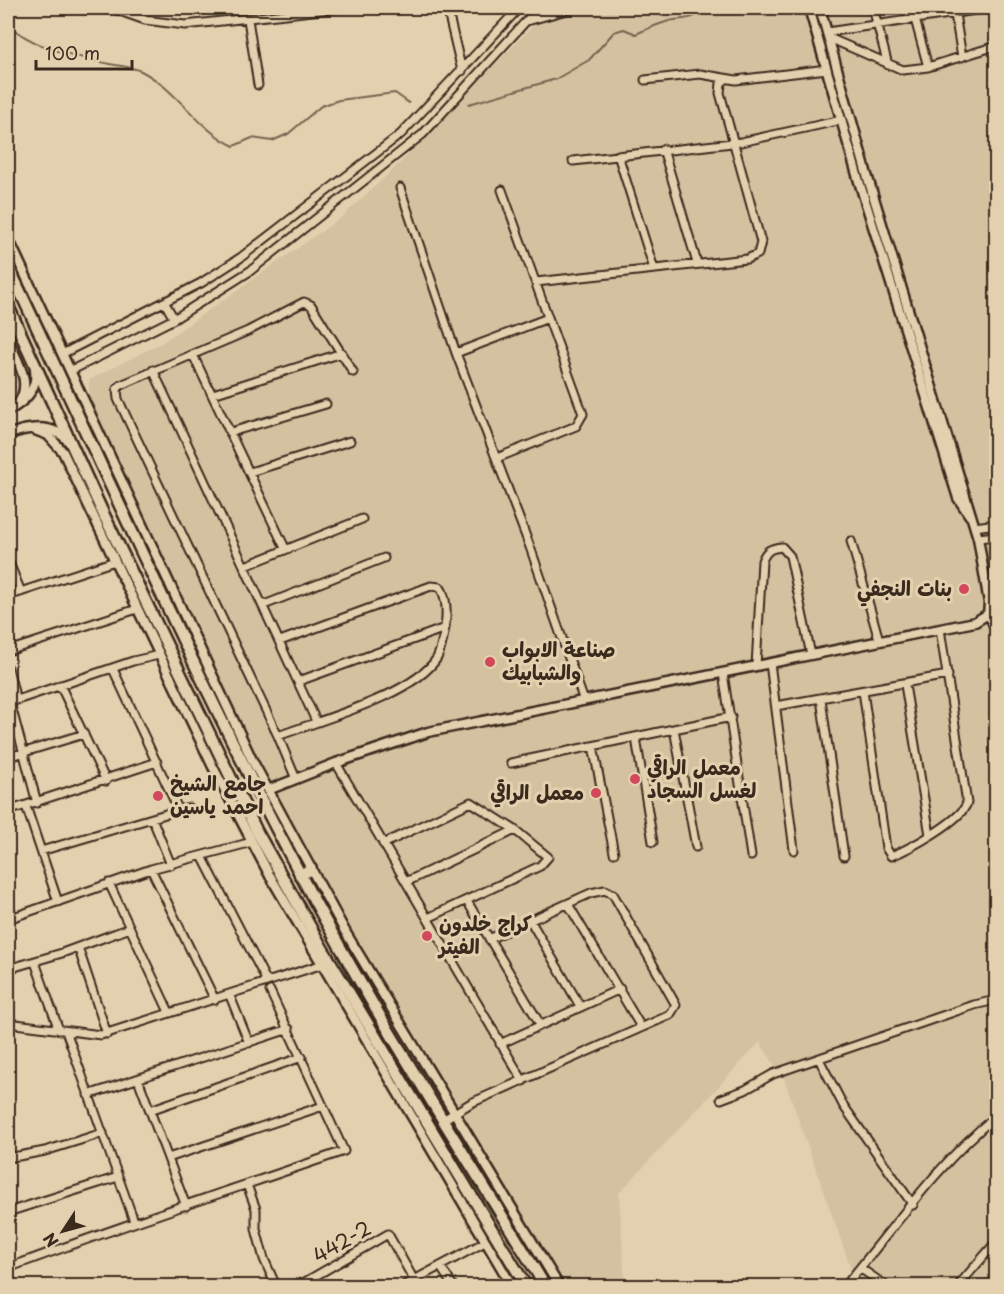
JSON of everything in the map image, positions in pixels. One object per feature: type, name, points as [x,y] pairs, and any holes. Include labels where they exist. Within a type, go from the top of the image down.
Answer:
[{"type":"highway","points":[[23,271],[10,271],[127,505],[268,797],[300,875],[443,1120],[545,1287]]},
{"type":"highway","points":[[8,306],[34,369],[70,444],[97,514],[218,766],[274,873],[321,946],[373,1043],[414,1102],[526,1287]]},
{"type":"highway","points":[[300,875],[311,869]]},
{"type":"highway","points":[[321,946],[336,939]]},
{"type":"highway","points":[[404,1108],[414,1102]]},
{"type":"main road","points":[[810,8],[958,498],[974,523]]},
{"type":"main road","points":[[559,1287],[453,1113],[268,797],[296,779],[428,732],[975,622],[988,614],[989,603],[974,523],[867,175],[820,8]]},
{"type":"main road","points":[[8,238],[70,371],[127,505]]},
{"type":"main road","points":[[8,340],[24,381],[25,392],[17,405]]},
{"type":"main road","points":[[8,411],[33,389],[36,379],[34,369]]},
{"type":"main road","points":[[32,429],[48,435],[59,446],[97,514],[137,609],[218,766],[252,842],[274,873],[320,965],[373,1043],[404,1108],[512,1287]]},
{"type":"main road","points":[[8,435],[32,429],[52,430],[70,444]]},
{"type":"street","points":[[111,8],[160,24],[185,25],[340,8]]},
{"type":"street","points":[[130,8],[131,16]]},
{"type":"street","points":[[447,8],[462,71]]},
{"type":"street","points":[[62,354],[165,303],[228,266],[385,147],[424,112],[519,8]]},
{"type":"street","points":[[70,371],[174,319],[237,280],[409,147],[436,122],[538,8]]},
{"type":"street","points":[[526,21],[573,8]]},
{"type":"street","points":[[873,8],[888,65]]},
{"type":"street","points":[[912,8],[928,67]]},
{"type":"street","points":[[828,35],[955,10],[990,8]]},
{"type":"street","points":[[955,10],[962,57]]},
{"type":"street","points":[[248,19],[258,85]]},
{"type":"street","points":[[828,35],[888,65],[903,70],[928,67],[996,46]]},
{"type":"street","points":[[474,57],[482,70]]},
{"type":"street","points":[[645,80],[700,74],[736,80],[827,69]]},
{"type":"street","points":[[536,282],[747,259],[754,257],[761,250],[735,142],[720,93],[721,83],[726,79]]},
{"type":"street","points":[[573,161],[735,142],[842,120]]},
{"type":"street","points":[[663,149],[697,263]]},
{"type":"street","points":[[618,155],[654,269]]},
{"type":"street","points":[[400,188],[456,353],[497,458],[584,701]]},
{"type":"street","points":[[497,458],[576,426],[582,419],[580,407],[502,190]]},
{"type":"street","points":[[296,779],[278,736],[118,399],[117,389],[153,370],[193,355],[304,302],[311,305],[353,372]]},
{"type":"street","points":[[165,303],[174,319]]},
{"type":"street","points":[[456,353],[548,318]]},
{"type":"street","points":[[213,394],[342,353]]},
{"type":"street","points":[[193,355],[285,548]]},
{"type":"street","points":[[153,370],[316,721]]},
{"type":"street","points":[[231,432],[326,404]]},
{"type":"street","points":[[250,472],[350,441]]},
{"type":"street","points":[[245,566],[362,519]]},
{"type":"street","points":[[974,523],[996,524]]},
{"type":"street","points":[[978,538],[996,536]]},
{"type":"street","points":[[851,541],[879,640]]},
{"type":"street","points":[[756,666],[762,561],[765,554],[772,548],[782,547],[790,556],[811,655]]},
{"type":"street","points":[[264,605],[384,558]]},
{"type":"street","points":[[8,560],[21,592]]},
{"type":"street","points":[[8,596],[115,561]]},
{"type":"street","points":[[278,736],[413,682],[436,659],[442,648],[445,627],[443,593],[440,587],[431,585],[280,641]]},
{"type":"street","points":[[8,651],[137,609]]},
{"type":"street","points":[[988,614],[996,632]]},
{"type":"street","points":[[299,681],[445,627]]},
{"type":"street","points":[[863,691],[886,848],[891,856],[930,835],[965,810],[967,803],[940,629]]},
{"type":"street","points":[[11,702],[159,655]]},
{"type":"street","points":[[770,663],[794,850]]},
{"type":"street","points":[[8,668],[11,702],[37,803]]},
{"type":"street","points":[[113,669],[179,811],[189,808]]},
{"type":"street","points":[[723,673],[751,856]]},
{"type":"street","points":[[776,706],[905,685],[948,675]]},
{"type":"street","points":[[905,685],[930,835]]},
{"type":"street","points":[[60,686],[106,782]]},
{"type":"street","points":[[821,699],[844,856]]},
{"type":"street","points":[[511,763],[731,717]]},
{"type":"street","points":[[674,729],[696,847]]},
{"type":"street","points":[[8,757],[84,734]]},
{"type":"street","points":[[636,738],[653,842]]},
{"type":"street","points":[[593,746],[614,853]]},
{"type":"street","points":[[8,811],[106,782],[157,762]]},
{"type":"street","points":[[336,763],[523,1081]]},
{"type":"street","points":[[383,844],[471,802],[516,830],[548,857],[547,861],[428,918]]},
{"type":"street","points":[[26,806],[58,902]]},
{"type":"street","points":[[41,851],[169,813]]},
{"type":"street","points":[[152,818],[171,865]]},
{"type":"street","points":[[406,882],[516,830]]},
{"type":"street","points":[[8,903],[10,918],[151,869],[252,842]]},
{"type":"street","points":[[202,856],[267,982]]},
{"type":"street","points":[[151,869],[215,1000]]},
{"type":"street","points":[[109,883],[169,1012]]},
{"type":"street","points":[[443,1120],[453,1113],[670,1015],[675,1010],[676,1000],[613,894],[605,890],[489,939]]},
{"type":"street","points":[[467,901],[540,1024]]},
{"type":"street","points":[[568,904],[641,1027]]},
{"type":"street","points":[[530,920],[580,1006]]},
{"type":"street","points":[[8,969],[35,962],[130,928]]},
{"type":"street","points":[[78,947],[106,1034]]},
{"type":"street","points":[[35,962],[103,1133],[134,1221]]},
{"type":"street","points":[[8,1023],[62,1031],[106,1034],[169,1012],[230,996],[320,965]]},
{"type":"street","points":[[500,1044],[620,989]]},
{"type":"street","points":[[8,1268],[134,1221],[186,1206],[344,1152],[270,991]]},
{"type":"street","points":[[230,996],[249,1043]]},
{"type":"street","points":[[721,1099],[745,1090],[773,1074],[974,1005],[996,1000]]},
{"type":"street","points":[[88,1095],[289,1029]]},
{"type":"street","points":[[150,1110],[302,1057]]},
{"type":"street","points":[[819,1059],[828,1081],[849,1115],[913,1205]]},
{"type":"street","points":[[138,1079],[186,1206]]},
{"type":"street","points":[[168,1158],[323,1106]]},
{"type":"street","points":[[845,1287],[977,1131],[996,1116]]},
{"type":"street","points":[[8,1158],[45,1151],[103,1133]]},
{"type":"street","points":[[8,1212],[118,1177]]},
{"type":"street","points":[[247,1185],[256,1209],[256,1230],[276,1287]]},
{"type":"street","name":"442-2","points":[[298,1287],[388,1234],[414,1280]]},
{"type":"street","points":[[403,1287],[485,1242]]},
{"type":"street","points":[[958,1287],[996,1242]]},
{"type":"street","points":[[440,1266],[453,1287]]},
{"type":"street","points":[[860,1268],[886,1287]]},
{"type":"shaded area","points":[[550,8],[996,8],[996,1286],[857,1286],[785,1081],[760,1042],[619,1193],[625,1286],[555,1286],[303,866],[262,782],[89,403],[89,380],[163,342],[342,217],[398,165]]},
{"type":"waterway","points":[[469,104],[556,79],[589,60],[614,32],[624,29],[636,34],[665,22],[694,17],[704,8]]},
{"type":"waterway","points":[[8,24],[18,33],[42,46],[141,71],[166,88],[209,130],[234,146],[252,138],[272,141],[288,134],[321,106],[339,100],[395,93],[409,103]]},
{"type":"place","name":"بنات النجفي","points":[[964,589]]},
{"type":"place","name":"صناعة الابواب والشبابيك","points":[[490,662]]},
{"type":"place","name":"معمل الراقي لغسل السجاد","points":[[635,779]]},
{"type":"place","name":"معمل الراقي","points":[[596,793]]},
{"type":"place","name":"جامع الشيخ احمد ياسين","points":[[158,796]]},
{"type":"place","name":"كراج خلدون الفيتر","points":[[427,936]]}]
